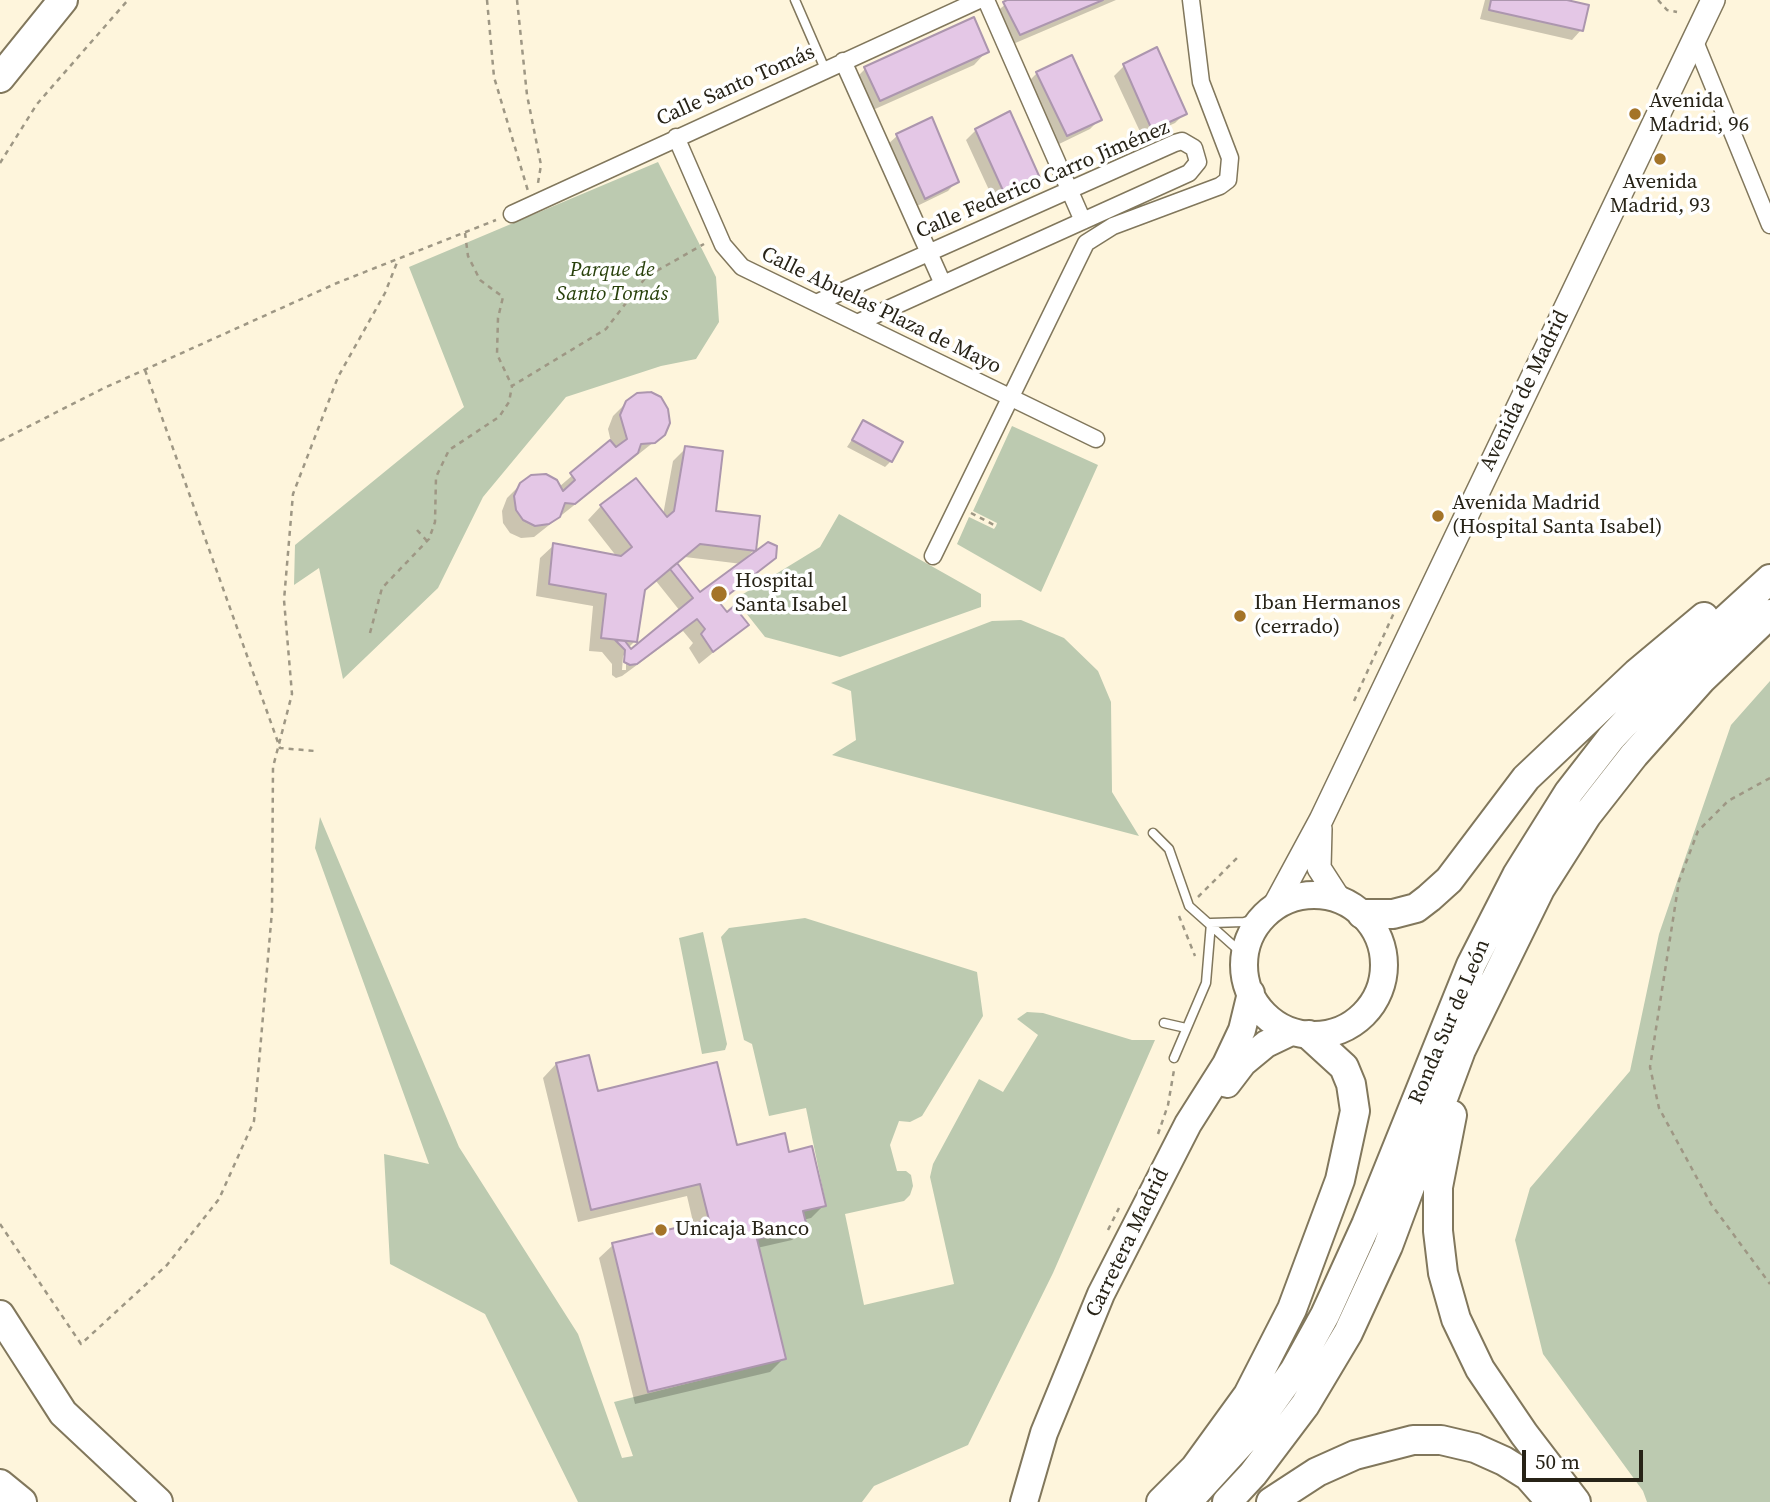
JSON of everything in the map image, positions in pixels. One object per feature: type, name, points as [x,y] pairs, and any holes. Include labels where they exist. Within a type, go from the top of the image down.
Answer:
[{"type":"highway","points":[[0,78],[64,0]]},
{"type":"highway","points":[[1161,1502],[1195,1468],[1248,1395],[1292,1309],[1339,1180],[1355,1111],[1351,1084],[1344,1067],[1300,1034],[1274,1023],[1251,993],[1245,956],[1253,929],[1268,911],[1307,895],[1351,907],[1405,911],[1416,908],[1449,880],[1526,778],[1573,731],[1703,618],[1770,567]]},
{"type":"highway","name":"Ronda Sur de León","points":[[1186,1502],[1249,1434],[1294,1371],[1325,1315],[1366,1225],[1471,965],[1517,875],[1569,792],[1611,738],[1701,642],[1770,579]]},
{"type":"highway","name":"Ronda Sur de León","points":[[1227,1502],[1253,1475],[1304,1405],[1348,1333],[1388,1246],[1461,1050],[1540,889],[1587,815],[1634,755],[1701,680],[1770,614]]},
{"type":"highway","points":[[1300,1034],[1330,1034],[1350,1027],[1367,1013],[1378,995],[1384,974],[1383,952],[1375,931],[1351,907]]},
{"type":"highway","points":[[1498,971],[1482,1036],[1451,1119],[1440,1173],[1438,1231],[1443,1273],[1456,1319],[1480,1369],[1524,1434],[1576,1502]]},
{"type":"highway","name":"Carretera Madrid","points":[[1024,1502],[1044,1433],[1101,1294],[1188,1124],[1226,1064],[1242,1030],[1251,993]]},
{"type":"highway","name":"Carretera Madrid","points":[[1039,1502],[1049,1463],[1081,1374],[1212,1105],[1243,1063],[1266,1044],[1300,1034]]},
{"type":"highway","points":[[0,1315],[63,1413]]},
{"type":"highway","points":[[0,1346],[63,1413],[158,1502]]},
{"type":"highway","points":[[1271,1502],[1317,1472],[1355,1455],[1413,1440],[1441,1440],[1475,1448],[1528,1476],[1551,1502]]},
{"type":"highway","points":[[0,1484],[22,1502]]},
{"type":"main road","name":"Avenida de Madrid","points":[[1268,911],[1321,820],[1713,0]]},
{"type":"main road","name":"Avenida de Madrid","points":[[1321,820],[1319,868],[1351,907]]},
{"type":"street","name":"Calle Santo Tomás","points":[[512,214],[536,200],[979,0]]},
{"type":"street","points":[[986,0],[1083,221]]},
{"type":"street","points":[[933,555],[1086,243],[1113,226],[1220,186],[1227,180],[1231,169],[1230,158],[1201,82],[1191,0]]},
{"type":"street","points":[[1695,39],[1770,225]]},
{"type":"street","points":[[843,61],[943,284]]},
{"type":"street","name":"Calle Abuelas Plaza de Mayo","points":[[676,137],[719,235],[742,267],[1096,439]]},
{"type":"street","name":"Calle Federico Carro Jiménez","points":[[816,303],[1175,143],[1189,143],[1197,154],[1198,162],[1189,173],[857,323]]},
{"type":"lane","points":[[795,0],[825,69]]},
{"type":"lane","points":[[1153,834],[1169,849],[1189,905],[1245,956]]},
{"type":"lane","points":[[1211,923],[1244,922],[1268,911]]},
{"type":"lane","points":[[1174,1058],[1206,983],[1211,923]]},
{"type":"lane","points":[[1164,1023],[1185,1028]]},
{"type":"path","points":[[0,163],[37,104],[128,0]]},
{"type":"path","points":[[487,0],[494,77],[520,169],[528,192],[536,200]]},
{"type":"path","points":[[517,0],[527,95],[541,165],[536,200]]},
{"type":"path","points":[[1658,0],[1667,10],[1677,12]]},
{"type":"path","points":[[0,441],[145,370],[337,284],[512,214]]},
{"type":"path","points":[[370,633],[382,588],[427,541],[435,522],[436,477],[449,450],[499,418],[509,402],[512,386],[498,354],[498,318],[503,297],[480,280],[468,256],[465,233]]},
{"type":"path","points":[[512,386],[606,329],[646,277],[719,235]]},
{"type":"path","points":[[0,1224],[80,1345],[167,1265],[219,1199],[254,1121],[272,911],[273,767],[292,694],[284,600],[293,495],[338,377],[385,293],[398,260]]},
{"type":"path","points":[[145,370],[280,748]]},
{"type":"path","points":[[957,506],[996,526]]},
{"type":"path","points":[[417,530],[427,541]]},
{"type":"path","points":[[1354,701],[1398,606]]},
{"type":"path","points":[[280,748],[315,751]]},
{"type":"path","points":[[1770,778],[1728,801],[1698,831],[1679,881],[1650,1068],[1658,1108],[1704,1192],[1770,1284]]},
{"type":"path","points":[[1195,899],[1237,858]]},
{"type":"path","points":[[1178,916],[1195,959]]},
{"type":"green space","name":"Parque de Santo Tomás","points":[[658,162],[716,277],[719,322],[696,359],[661,366],[566,397],[483,497],[438,588],[343,679],[319,568],[294,585],[295,545],[464,407],[409,267]]},
{"type":"green space","points":[[1012,426],[1098,465],[1041,592],[957,544],[969,517],[994,529],[996,526],[997,523],[973,511]]},
{"type":"green space","points":[[839,514],[981,594],[981,607],[840,657],[765,637],[735,599],[820,547]]},
{"type":"green space","points":[[1021,620],[1064,638],[1098,671],[1111,702],[1112,792],[1139,836],[832,755],[856,740],[851,691],[831,683],[992,621]]},
{"type":"green space","points":[[1770,681],[1770,1502],[1647,1502],[1643,1491],[1543,1354],[1515,1240],[1530,1188],[1630,1071],[1659,934],[1731,725]]},
{"type":"green space","points":[[320,817],[459,1147],[578,1334],[622,1458],[633,1456],[614,1402],[785,1359],[757,1239],[806,1227],[803,1211],[826,1205],[806,1108],[769,1116],[752,1044],[744,1040],[721,937],[729,928],[805,918],[977,972],[983,1016],[922,1116],[910,1122],[899,1121],[890,1145],[897,1171],[906,1171],[911,1175],[913,1186],[910,1195],[904,1201],[845,1214],[864,1305],[954,1284],[930,1177],[933,1164],[979,1079],[1003,1092],[1038,1035],[1017,1019],[1027,1012],[1043,1013],[1132,1040],[1155,1040],[1053,1273],[968,1445],[874,1486],[862,1502],[578,1502],[485,1314],[390,1264],[384,1154],[429,1164],[315,848]]},
{"type":"green space","points":[[703,932],[727,1044],[725,1050],[702,1054],[679,938]]},
{"type":"building","points":[[1103,0],[1020,35],[1003,2]]},
{"type":"building","points":[[1491,0],[1567,0],[1589,5],[1583,31],[1489,10]]},
{"type":"building","points":[[974,17],[989,52],[880,101],[864,67]]},
{"type":"building","points":[[1157,47],[1187,114],[1152,130],[1123,64]]},
{"type":"building","points":[[1072,55],[1102,120],[1067,136],[1036,72]]},
{"type":"building","points":[[1010,111],[1040,178],[1005,195],[975,129]]},
{"type":"building","points":[[932,117],[959,182],[925,199],[896,134]]},
{"type":"building","points":[[651,392],[661,397],[668,409],[670,423],[665,435],[655,443],[641,444],[638,453],[575,504],[565,503],[560,517],[549,524],[535,526],[523,520],[516,510],[514,496],[520,483],[531,475],[546,474],[557,480],[563,491],[575,480],[570,473],[610,440],[616,447],[627,439],[620,415],[626,401],[637,393]]},
{"type":"building","points":[[863,420],[903,442],[892,462],[852,440]]},
{"type":"building","points":[[685,446],[723,451],[716,511],[760,516],[756,551],[700,544],[645,590],[637,642],[601,638],[606,594],[549,584],[553,543],[621,556],[632,547],[600,505],[636,478],[667,517],[674,511]]},
{"type":"building","points":[[768,542],[777,546],[776,558],[719,602],[727,612],[734,606],[749,625],[713,652],[701,634],[705,629],[697,619],[637,664],[624,662],[625,650],[615,640],[625,641],[631,649],[693,598],[670,569],[677,563],[700,592]]},
{"type":"building","points":[[589,1055],[598,1091],[717,1062],[737,1145],[785,1133],[789,1152],[812,1146],[826,1206],[803,1211],[807,1227],[757,1239],[786,1359],[648,1392],[612,1243],[709,1220],[700,1184],[591,1210],[556,1063]]},
{"type":"place","name":"Avenida Madrid, 96","points":[[1635,114]]},
{"type":"place","name":"Avenida Madrid, 93","points":[[1660,159]]},
{"type":"place","name":"Avenida Madrid (Hospital Santa Isabel)","points":[[1438,516]]},
{"type":"place","name":"Hospital Santa Isabel","points":[[719,594]]},
{"type":"place","name":"Iban Hermanos (cerrado)","points":[[1240,616]]},
{"type":"place","name":"Unicaja Banco","points":[[661,1230]]}]
